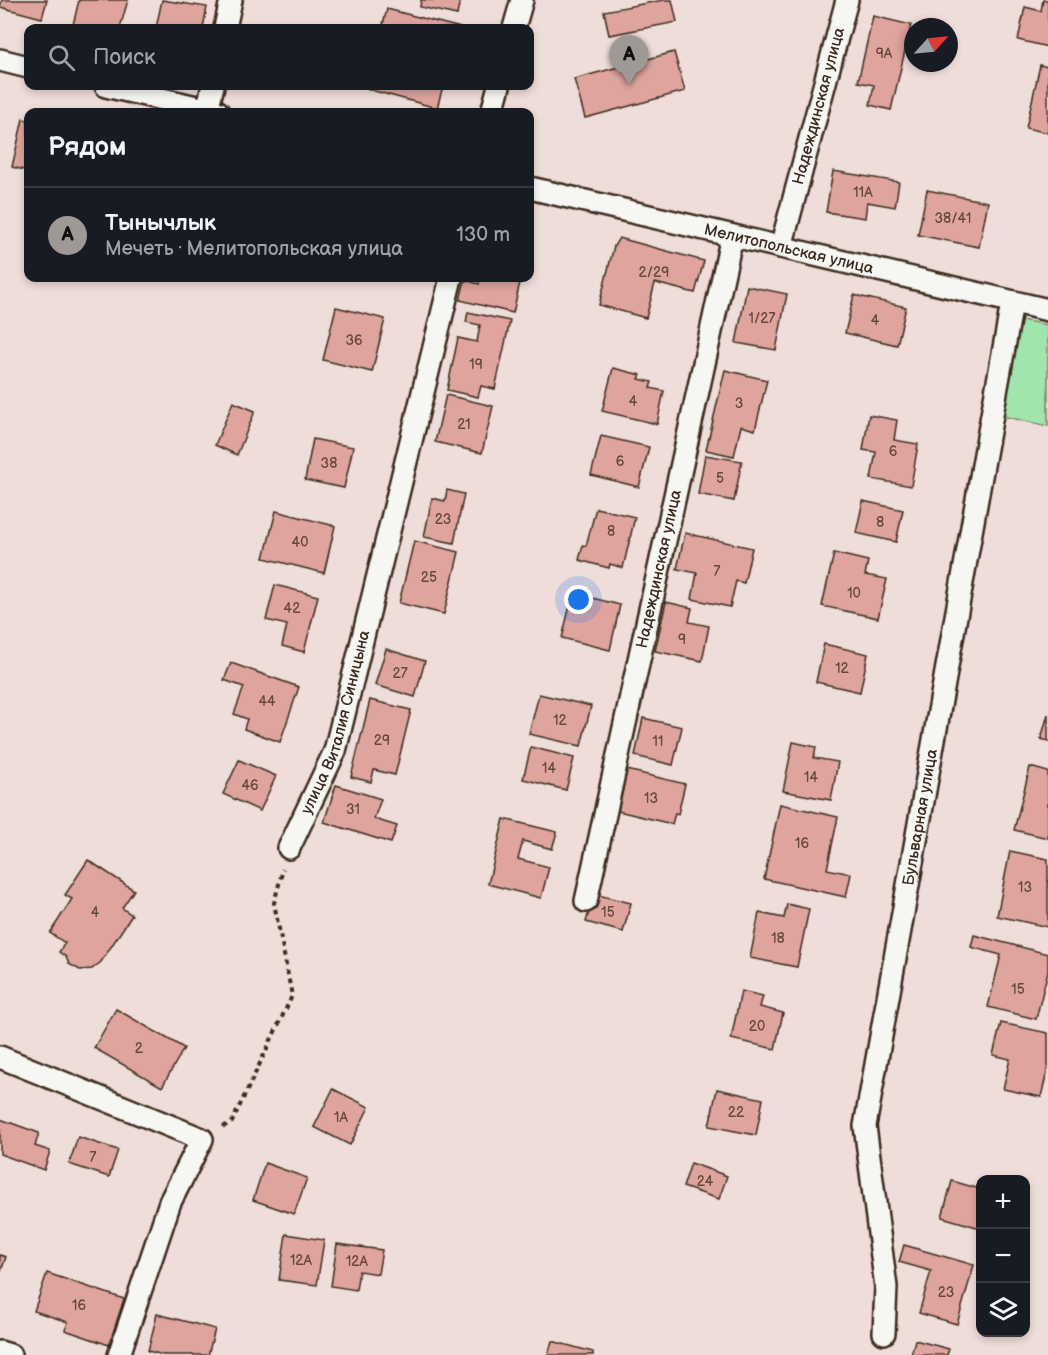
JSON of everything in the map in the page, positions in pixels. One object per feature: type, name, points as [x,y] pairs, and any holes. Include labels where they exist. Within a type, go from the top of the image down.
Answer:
[{"type":"street","points":[[226,24],[231,0]]},
{"type":"street","points":[[515,24],[522,0]]},
{"type":"street","name":"Надеждинская улица","points":[[781,247],[847,0]]},
{"type":"street","points":[[0,60],[24,66]]},
{"type":"street","points":[[123,90],[199,108]]},
{"type":"street","points":[[212,108],[213,90]]},
{"type":"street","points":[[493,108],[498,90]]},
{"type":"street","name":"Мелитопольская улица","points":[[534,189],[1048,310]]},
{"type":"street","name":"Надеждинская улица","points":[[586,901],[732,236]]},
{"type":"street","name":"улица Виталия Синицына","points":[[289,848],[335,751],[450,282]]},
{"type":"street","name":"Бульварная улица","points":[[884,1333],[886,1287],[865,1126],[1012,303]]},
{"type":"street","points":[[0,1057],[202,1139],[170,1202],[119,1355]]},
{"type":"street","points":[[0,1352],[10,1355]]},
{"type":"path","points":[[202,1139],[232,1122],[292,996],[274,903],[289,848]]},
{"type":"green space","points":[[1021,320],[1048,325],[1048,426],[1002,416]]},
{"type":"building","points":[[2,0],[47,0],[42,18],[0,7]]},
{"type":"building","points":[[79,0],[128,0],[121,24],[73,24]]},
{"type":"building","points":[[162,0],[207,7],[204,24],[157,24]]},
{"type":"building","points":[[421,0],[460,0],[457,15],[420,7]]},
{"type":"building","points":[[672,0],[677,22],[609,35],[604,11]]},
{"type":"building","points":[[1043,0],[1048,0],[1048,47],[1018,40],[1025,7],[1041,11]]},
{"type":"building","points":[[387,9],[445,24],[383,24]]},
{"type":"building","points":[[873,16],[904,23],[904,55],[891,110],[870,105],[874,85],[858,82]]},
{"type":"building","points":[[674,52],[685,91],[585,118],[574,79]]},
{"type":"building","points":[[1040,65],[1048,67],[1048,133],[1026,128]]},
{"type":"building","points":[[371,90],[442,90],[437,108]]},
{"type":"building","points":[[23,119],[24,119],[24,170],[12,167]]},
{"type":"building","points":[[833,171],[899,182],[895,207],[867,202],[865,218],[826,212]]},
{"type":"building","points":[[927,190],[988,202],[979,247],[918,235]]},
{"type":"building","points":[[619,238],[704,261],[695,293],[655,283],[646,318],[599,305],[614,246]]},
{"type":"building","points":[[464,282],[479,284],[479,282],[520,282],[513,313],[460,300]]},
{"type":"building","points":[[747,286],[787,294],[776,350],[736,343]]},
{"type":"building","points":[[854,295],[906,307],[897,345],[845,333]]},
{"type":"building","points":[[336,307],[385,319],[372,372],[323,360]]},
{"type":"building","points":[[468,312],[510,321],[495,389],[481,386],[478,397],[447,390],[458,338],[477,342],[480,325],[466,322]]},
{"type":"building","points":[[613,368],[641,375],[639,379],[652,382],[650,388],[664,391],[657,424],[602,411]]},
{"type":"building","points":[[725,370],[767,380],[755,430],[741,426],[734,456],[706,450]]},
{"type":"building","points":[[446,395],[493,406],[482,453],[435,442]]},
{"type":"building","points":[[233,402],[255,411],[237,455],[215,445]]},
{"type":"building","points":[[869,415],[897,420],[894,440],[918,444],[911,486],[871,479],[876,452],[863,450]]},
{"type":"building","points":[[601,436],[649,447],[639,487],[591,475]]},
{"type":"building","points":[[313,439],[353,447],[344,488],[305,480]]},
{"type":"building","points":[[705,455],[742,461],[734,501],[698,494]]},
{"type":"building","points":[[447,490],[464,494],[454,543],[424,537],[432,498],[445,501]]},
{"type":"building","points":[[863,501],[903,510],[896,542],[856,533]]},
{"type":"building","points":[[596,508],[635,517],[623,568],[610,564],[609,568],[579,560],[583,545],[586,546]]},
{"type":"building","points":[[276,511],[335,526],[324,573],[264,558]]},
{"type":"building","points":[[685,533],[752,548],[744,583],[736,581],[730,607],[692,599],[697,573],[677,569]]},
{"type":"building","points":[[414,541],[459,552],[444,614],[399,603]]},
{"type":"building","points":[[834,553],[868,561],[865,575],[887,579],[878,618],[822,606]]},
{"type":"building","points":[[275,585],[318,596],[304,652],[282,646],[287,625],[266,620]]},
{"type":"building","points":[[573,593],[620,605],[610,650],[562,638]]},
{"type":"building","points":[[666,602],[692,608],[689,622],[709,626],[702,661],[655,651]]},
{"type":"building","points":[[824,644],[868,654],[860,692],[816,682]]},
{"type":"building","points":[[386,649],[425,661],[415,697],[375,685]]},
{"type":"building","points":[[231,663],[299,687],[280,742],[244,729],[247,719],[234,714],[244,687],[224,680]]},
{"type":"building","points":[[539,694],[591,706],[581,746],[529,734]]},
{"type":"building","points":[[370,700],[411,710],[395,775],[374,770],[371,782],[351,777]]},
{"type":"building","points":[[1048,714],[1048,741],[1041,739]]},
{"type":"building","points":[[643,718],[682,727],[673,765],[635,756]]},
{"type":"building","points":[[793,742],[816,747],[814,758],[838,762],[831,800],[783,791]]},
{"type":"building","points":[[531,747],[574,758],[566,790],[523,779]]},
{"type":"building","points":[[239,760],[276,776],[260,811],[223,794]]},
{"type":"building","points":[[1030,767],[1048,772],[1048,838],[1014,830]]},
{"type":"building","points":[[627,770],[685,784],[678,814],[675,813],[672,824],[618,811]]},
{"type":"building","points":[[336,785],[381,799],[374,819],[397,826],[391,843],[324,822]]},
{"type":"building","points":[[780,804],[838,817],[827,869],[851,874],[846,897],[764,879]]},
{"type":"building","points":[[504,819],[557,832],[552,849],[523,841],[518,859],[549,867],[541,898],[488,884]]},
{"type":"building","points":[[1010,851],[1048,859],[1048,927],[997,916]]},
{"type":"building","points":[[88,860],[134,890],[122,908],[132,915],[101,962],[92,969],[80,970],[69,964],[66,957],[59,952],[65,943],[50,933],[72,899],[65,895]]},
{"type":"building","points":[[594,894],[631,903],[623,932],[586,922]]},
{"type":"building","points":[[787,904],[809,909],[797,967],[750,958],[759,913],[784,918]]},
{"type":"building","points":[[974,935],[1048,954],[1048,971],[1036,1019],[988,1007],[1001,955],[971,947]]},
{"type":"building","points":[[741,991],[763,996],[760,1007],[783,1013],[775,1049],[731,1039]]},
{"type":"building","points":[[116,1009],[184,1048],[162,1087],[94,1048]]},
{"type":"building","points":[[1001,1023],[1048,1033],[1048,1067],[1041,1097],[1003,1089],[1010,1059],[993,1055]]},
{"type":"building","points":[[333,1089],[369,1107],[350,1145],[314,1127]]},
{"type":"building","points":[[717,1089],[763,1099],[756,1135],[709,1126]]},
{"type":"building","points":[[0,1119],[39,1133],[35,1146],[50,1151],[44,1170],[0,1154]]},
{"type":"building","points":[[78,1137],[118,1150],[109,1177],[69,1164]]},
{"type":"building","points":[[265,1163],[307,1178],[294,1214],[253,1200]]},
{"type":"building","points":[[691,1163],[727,1176],[719,1199],[683,1187]]},
{"type":"building","points":[[952,1181],[976,1188],[976,1227],[942,1217]]},
{"type":"building","points":[[286,1234],[324,1240],[317,1285],[279,1280]]},
{"type":"building","points":[[337,1244],[382,1250],[378,1274],[359,1271],[356,1290],[331,1286]]},
{"type":"building","points":[[904,1245],[974,1265],[957,1324],[919,1313],[931,1271],[899,1262]]},
{"type":"building","points":[[0,1255],[6,1257],[0,1274]]},
{"type":"building","points":[[47,1273],[124,1299],[109,1345],[65,1330],[68,1322],[34,1311]]},
{"type":"building","points":[[157,1314],[215,1329],[208,1355],[163,1355],[148,1351]]},
{"type":"building","points":[[915,1340],[949,1349],[947,1355],[911,1355]]},
{"type":"building","points":[[552,1341],[593,1352],[593,1355],[548,1355]]},
{"type":"place","name":"Тынычлык","points":[[629,85]]}]
